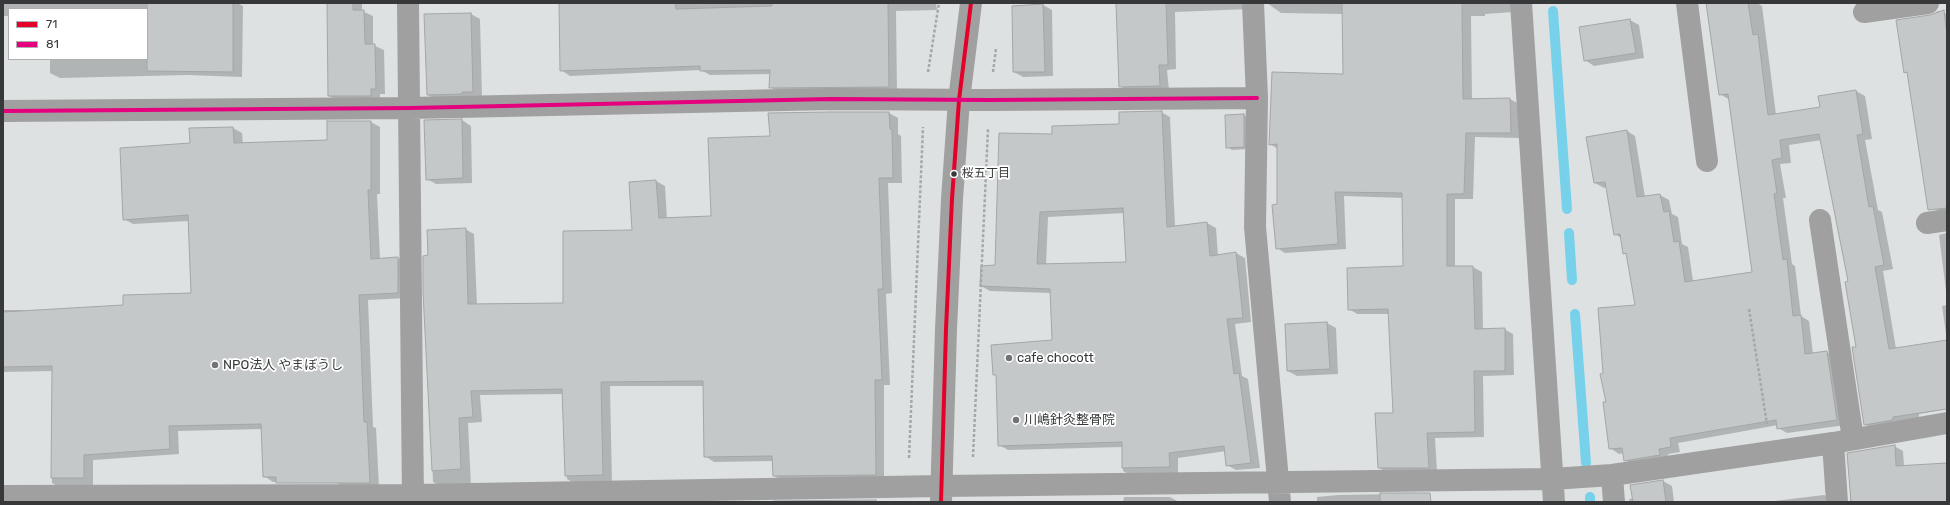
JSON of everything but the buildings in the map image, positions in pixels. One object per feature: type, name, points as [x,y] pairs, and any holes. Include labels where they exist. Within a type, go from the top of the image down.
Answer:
[{"type":"street","points":[[408,3],[413,499]]},
{"type":"street","points":[[941,494],[946,329],[959,100],[972,3]]},
{"type":"street","points":[[1253,3],[1257,98],[1255,226],[1280,493]]},
{"type":"street","points":[[1521,3],[1554,502]]},
{"type":"street","points":[[1687,3],[1707,161]]},
{"type":"street","points":[[1864,12],[1928,3]]},
{"type":"street","points":[[3,111],[410,108],[831,99],[990,100],[1257,98]]},
{"type":"street","points":[[1820,220],[1843,441],[1837,502]]},
{"type":"street","points":[[3,496],[413,499],[688,496],[908,487],[941,494],[972,486],[1280,493],[1612,475],[1843,441],[1947,423]]},
{"type":"street","points":[[1612,475],[1614,502]]},
{"type":"path","points":[[908,487],[924,100],[939,3]]},
{"type":"path","points":[[972,486],[990,100],[997,46]]},
{"type":"path","points":[[1749,309],[1771,452]]},
{"type":"waterway","points":[[1553,11],[1567,209]]},
{"type":"waterway","points":[[1569,233],[1572,280]]},
{"type":"waterway","points":[[1575,314],[1586,463]]},
{"type":"waterway","points":[[1590,497],[1590,502]]},
{"type":"transit line","name":"71","points":[[941,502],[946,329],[952,199],[959,100],[971,3]]},
{"type":"transit line","name":"81","points":[[3,111],[410,108],[831,99],[990,100],[1257,98]]},
{"type":"place","name":"桜五丁目","points":[[954,174]]},
{"type":"place","name":"cafe chocott","points":[[1009,358]]},
{"type":"place","name":"NPO法人 やまぼうし","points":[[215,365]]},
{"type":"place","name":"川嶋針灸整骨院","points":[[1016,420]]}]
